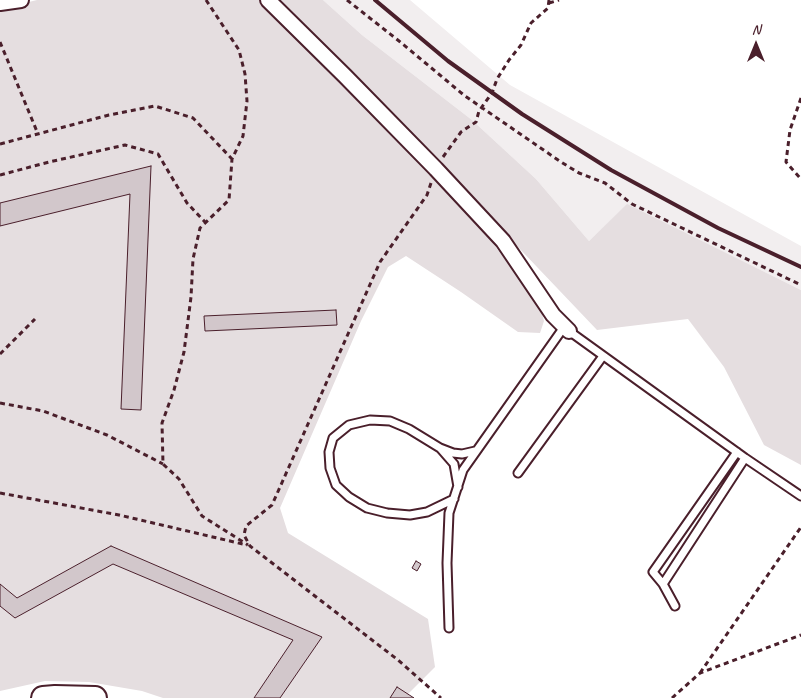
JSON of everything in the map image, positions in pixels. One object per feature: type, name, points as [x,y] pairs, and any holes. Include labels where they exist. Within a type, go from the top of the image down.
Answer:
[{"type":"main road","points":[[43,698],[95,698]]},
{"type":"street","points":[[0,3],[21,0]]},
{"type":"street","points":[[268,0],[436,169],[503,241],[553,315],[566,329]]},
{"type":"lane","points":[[448,628],[446,563],[449,513],[463,470],[566,329],[801,496]]},
{"type":"lane","points":[[518,473],[603,356]]},
{"type":"lane","points":[[454,499],[427,512],[410,515],[387,513],[366,508],[349,497],[336,485],[330,468],[329,452],[333,438],[349,424],[370,420],[390,421],[453,453],[462,454],[476,451]]},
{"type":"lane","points":[[440,448],[454,464],[458,487]]},
{"type":"lane","points":[[676,606],[663,584],[653,572],[737,452]]},
{"type":"lane","points":[[663,584],[745,458]]},
{"type":"path","points":[[163,464],[162,423],[174,390],[184,352],[191,297],[193,259],[200,228],[229,200],[232,158],[243,136],[247,101],[245,74],[239,50],[206,0]]},
{"type":"path","points":[[347,0],[444,80],[481,108],[560,162],[579,173],[606,183],[632,204],[801,285]]},
{"type":"path","points":[[436,169],[462,132],[476,122],[481,108],[492,93],[497,79],[521,45],[531,23],[548,8],[549,2],[559,0]]},
{"type":"path","points":[[0,42],[38,134]]},
{"type":"path","points":[[801,98],[790,130],[786,162],[801,179]]},
{"type":"path","points":[[0,144],[109,115],[155,106],[193,118],[232,158]]},
{"type":"path","points":[[0,176],[49,162],[125,145],[158,154],[187,203],[205,222]]},
{"type":"path","points":[[0,354],[35,319]]},
{"type":"path","points":[[0,403],[43,411],[107,435],[163,464],[179,479],[202,516],[250,546],[119,515],[0,493]]},
{"type":"path","points":[[672,698],[700,673],[801,527]]},
{"type":"path","points":[[700,673],[801,635]]},
{"type":"shaded area","points":[[37,0],[260,0],[458,196],[540,307],[544,321],[540,333],[518,332],[406,256],[388,267],[361,321],[280,508],[288,533],[428,619],[435,667],[404,698],[280,698],[322,637],[111,546],[17,598],[0,584],[0,9]]},
{"type":"shaded area","points":[[274,0],[323,0],[362,35],[472,120],[536,179],[589,241],[627,204],[801,290],[801,465],[764,445],[724,367],[688,319],[597,330],[439,164]]},
{"type":"shaded area","points":[[323,0],[410,0],[510,85],[801,246],[801,290],[627,205],[589,241],[536,179],[472,120],[362,35]]},
{"type":"shaded area","points":[[113,564],[293,640],[254,698],[163,698],[142,691],[89,682],[45,681],[0,691],[0,606],[15,618]]},
{"type":"building","points":[[151,166],[141,410],[121,409],[130,194],[0,226],[0,203]]},
{"type":"building","points":[[336,310],[337,325],[205,331],[204,316]]},
{"type":"building","points":[[111,546],[322,637],[280,698],[254,698],[293,640],[113,564],[15,618],[0,606],[0,584],[17,598]]},
{"type":"building","points":[[416,561],[421,564],[417,571],[412,568]]},
{"type":"building","points":[[397,687],[414,698],[390,698]]},
{"type":"railway","points":[[375,0],[448,61],[522,114],[611,170],[718,228],[801,267]]}]
